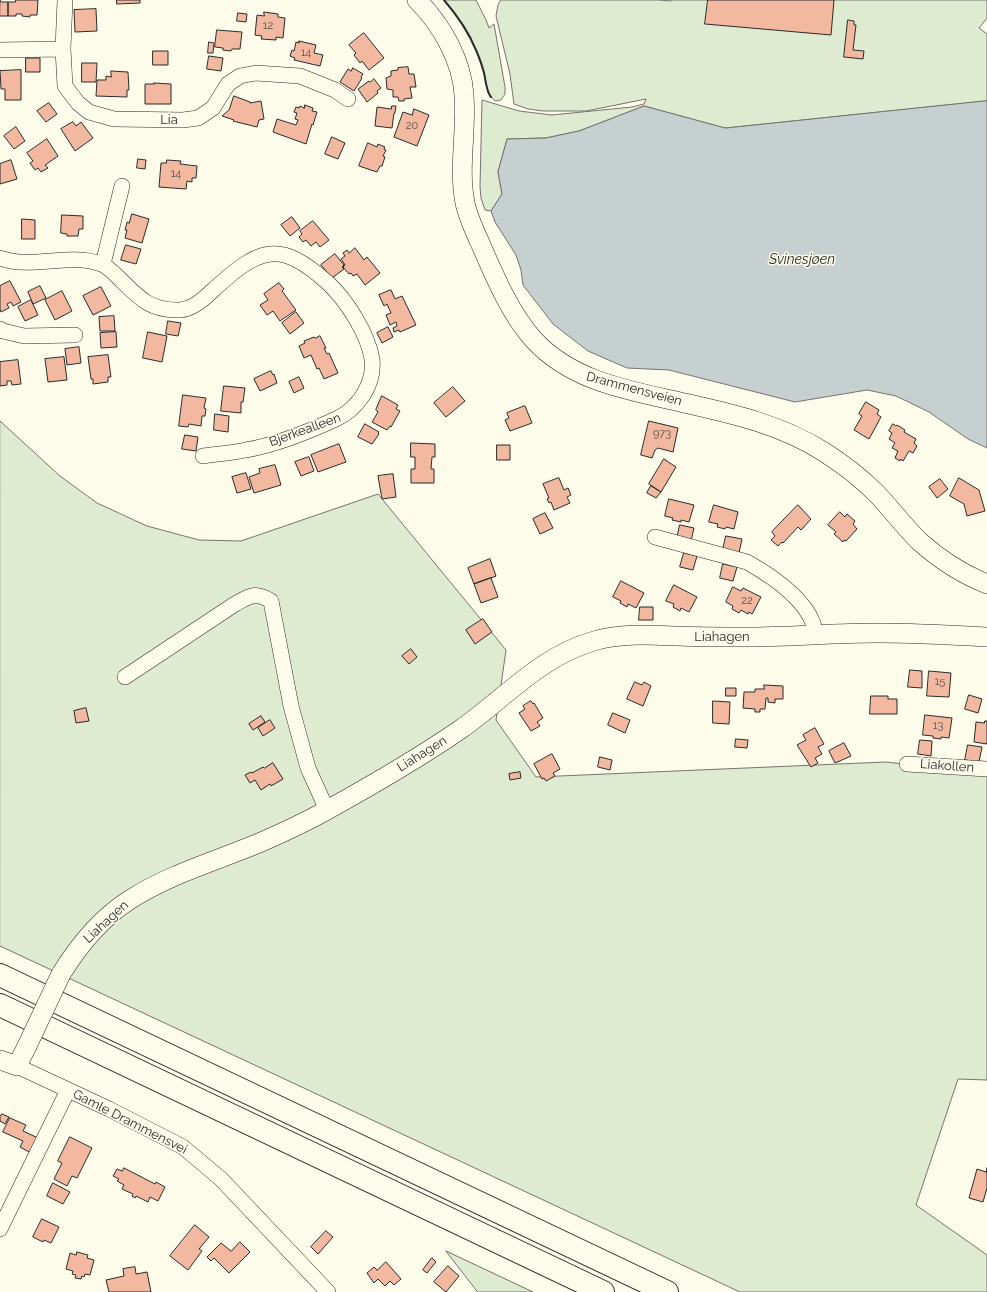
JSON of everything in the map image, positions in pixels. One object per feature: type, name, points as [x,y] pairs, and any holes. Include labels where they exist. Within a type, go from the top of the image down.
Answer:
[{"type":"highway","points":[[0,975],[667,1292]]},
{"type":"highway","points":[[0,1005],[603,1292]]},
{"type":"main road","name":"Drammensveien","points":[[417,0],[427,10],[443,34],[453,53],[461,75],[464,95],[463,187],[465,205],[480,243],[509,303],[520,323],[533,339],[559,362],[592,380],[642,394],[747,418],[779,428],[802,439],[824,451],[854,473],[877,494],[918,540],[942,559],[970,576],[987,584]]},
{"type":"main road","name":"Liahagen","points":[[17,1066],[61,974],[73,955],[112,913],[129,900],[151,887],[198,866],[259,843],[327,810],[463,728],[527,676],[548,661],[581,645],[595,640],[637,635],[746,637],[914,633],[987,637]]},
{"type":"main road","name":"Gamle Drammensvei","points":[[0,1060],[17,1066]]},
{"type":"street","name":"Lia","points":[[65,0],[63,49],[65,86],[78,103],[89,112],[114,119],[183,120],[198,118],[213,108],[228,84],[240,76],[256,72],[300,76],[335,90],[348,99]]},
{"type":"street","points":[[0,50],[63,49]]},
{"type":"street","points":[[0,258],[26,263],[67,260],[90,261],[103,264],[122,186]]},
{"type":"street","name":"Bjerkealleen","points":[[103,264],[139,298],[157,308],[182,310],[196,304],[234,271],[247,262],[258,257],[274,253],[289,255],[304,263],[334,289],[352,313],[363,333],[370,348],[372,362],[371,378],[359,402],[346,415],[288,438],[248,450],[203,456]]},
{"type":"street","points":[[0,329],[24,336],[75,335]]},
{"type":"street","points":[[655,537],[747,562],[758,568],[777,581],[801,604],[813,623],[815,636]]},
{"type":"street","points":[[125,677],[235,604],[252,595],[263,596],[271,601],[291,706],[308,768],[327,810]]},
{"type":"street","name":"Liakollen","points":[[906,764],[987,769]]},
{"type":"street","name":"Gamle Drammensvei","points":[[17,1066],[109,1109],[183,1147],[221,1179],[328,1292]]},
{"type":"street","points":[[0,1229],[68,1090]]},
{"type":"green space","points":[[444,0],[476,0],[489,28],[494,24],[505,87],[505,94],[501,100],[495,101],[488,93],[484,72],[470,36]]},
{"type":"green space","points":[[501,0],[987,0],[987,18],[979,28],[987,34],[987,101],[725,128],[644,106],[579,131],[546,138],[507,139],[498,172],[502,194],[491,211],[485,210],[481,198],[480,187],[482,100],[519,111],[552,115],[632,107],[644,104],[646,99],[586,111],[543,111],[528,109],[514,104],[510,74],[496,16],[498,5]]},
{"type":"green space","points":[[0,421],[60,476],[97,503],[147,526],[199,540],[241,541],[378,494],[506,650],[496,720],[536,777],[886,762],[987,774],[987,1080],[958,1079],[916,1205],[987,1255],[987,1292],[740,1292],[0,946]]},
{"type":"green space","points":[[446,1251],[533,1292],[478,1292]]},
{"type":"water","name":"Svinesjøen","points":[[987,101],[987,448],[968,439],[929,412],[896,396],[867,390],[795,402],[669,370],[627,368],[588,351],[553,324],[523,285],[521,270],[516,255],[495,222],[491,211],[502,194],[498,172],[507,139],[546,138],[579,131],[644,106],[725,128]]},
{"type":"building","points":[[0,0],[1,2],[8,2],[8,16],[0,16]]},
{"type":"building","points":[[16,0],[38,0],[37,15],[30,15],[30,17],[22,16],[22,14],[8,16],[8,2],[15,2]]},
{"type":"building","points":[[117,0],[140,0],[140,3],[117,4]]},
{"type":"building","points":[[708,0],[834,0],[831,35],[705,24]]},
{"type":"building","points":[[96,9],[97,31],[75,32],[74,10]]},
{"type":"building","points":[[264,12],[278,14],[278,17],[285,18],[283,38],[276,37],[276,40],[261,39],[262,36],[255,35],[257,15],[264,16]]},
{"type":"building","points":[[238,13],[247,14],[246,22],[237,21]]},
{"type":"building","points":[[848,20],[854,21],[854,25],[856,25],[853,50],[864,51],[863,59],[844,57]]},
{"type":"building","points":[[217,30],[242,32],[240,49],[232,49],[231,51],[215,47]]},
{"type":"building","points":[[364,33],[384,58],[369,70],[362,61],[360,63],[354,55],[356,53],[349,45]]},
{"type":"building","points":[[299,41],[316,45],[314,53],[323,55],[320,66],[294,60],[295,58],[290,56],[292,50],[294,51],[296,42],[299,43]]},
{"type":"building","points":[[209,42],[214,43],[213,53],[208,53]]},
{"type":"building","points":[[153,51],[168,51],[168,65],[153,65]]},
{"type":"building","points":[[209,56],[223,58],[221,71],[207,69]]},
{"type":"building","points":[[26,58],[40,58],[40,72],[26,72]]},
{"type":"building","points":[[82,63],[97,63],[96,82],[82,82]]},
{"type":"building","points":[[408,67],[409,74],[414,74],[416,87],[410,87],[412,98],[399,101],[398,97],[393,97],[393,90],[387,89],[386,78],[391,76],[391,71],[398,70],[398,68]]},
{"type":"building","points":[[353,68],[363,74],[354,91],[340,82],[348,69],[351,71]]},
{"type":"building","points":[[21,70],[21,100],[5,100],[5,89],[1,89],[0,71]]},
{"type":"building","points":[[111,71],[128,72],[129,90],[127,90],[127,97],[96,96],[97,80],[106,80],[106,76],[111,77]]},
{"type":"building","points":[[374,79],[381,88],[377,91],[378,93],[367,102],[358,89]]},
{"type":"building","points":[[145,84],[171,84],[171,104],[145,104]]},
{"type":"building","points":[[234,96],[250,103],[261,101],[264,119],[259,120],[257,127],[233,121],[234,120],[222,116],[229,110]]},
{"type":"building","points":[[49,103],[57,114],[46,122],[37,111]]},
{"type":"building","points":[[305,105],[313,108],[312,111],[317,112],[306,144],[273,132],[277,119],[296,125],[298,120],[295,119],[297,113],[294,112],[296,107],[299,108],[300,106],[304,108]]},
{"type":"building","points":[[392,106],[396,106],[392,128],[375,126],[377,107],[391,109]]},
{"type":"building","points":[[414,109],[429,115],[417,146],[394,137],[403,112],[412,115]]},
{"type":"building","points":[[73,122],[76,126],[81,122],[93,138],[75,151],[61,129]]},
{"type":"building","points":[[16,127],[25,141],[14,149],[4,136]]},
{"type":"building","points":[[332,137],[345,143],[338,159],[325,154]]},
{"type":"building","points":[[47,139],[58,156],[45,165],[48,168],[41,172],[38,168],[35,170],[30,163],[33,161],[27,153]]},
{"type":"building","points":[[368,143],[377,147],[378,144],[385,147],[384,149],[386,150],[383,156],[385,157],[382,166],[380,166],[377,172],[359,166]]},
{"type":"building","points":[[138,159],[146,160],[145,169],[137,168]]},
{"type":"building","points":[[11,160],[17,179],[0,184],[0,164]]},
{"type":"building","points":[[167,160],[181,161],[180,164],[197,166],[196,178],[192,178],[192,182],[187,181],[186,189],[159,187],[161,163],[166,163]]},
{"type":"building","points":[[132,214],[149,219],[142,243],[125,238],[127,222],[129,223]]},
{"type":"building","points":[[62,215],[83,216],[83,229],[79,229],[78,236],[67,236],[67,234],[61,233]]},
{"type":"building","points":[[292,217],[300,228],[290,236],[281,225]]},
{"type":"building","points":[[22,219],[35,220],[35,239],[22,239]]},
{"type":"building","points":[[313,221],[329,240],[320,247],[316,242],[311,246],[306,240],[303,242],[299,237],[302,234],[300,231]]},
{"type":"building","points":[[126,245],[141,249],[136,264],[121,260]]},
{"type":"building","points":[[355,248],[364,260],[367,257],[380,273],[365,285],[357,274],[353,276],[351,273],[349,274],[343,267],[345,265],[341,259],[345,256],[343,253],[347,250],[349,253]]},
{"type":"building","points":[[335,254],[344,265],[342,267],[344,269],[332,278],[321,265]]},
{"type":"building","points":[[10,281],[21,302],[13,306],[11,302],[7,304],[9,308],[1,312],[0,286]]},
{"type":"building","points":[[279,283],[284,289],[282,291],[296,310],[280,321],[273,311],[267,315],[260,305],[268,300],[264,294]]},
{"type":"building","points":[[40,286],[46,298],[33,304],[28,292]]},
{"type":"building","points":[[101,287],[111,306],[93,315],[83,296]]},
{"type":"building","points":[[391,290],[395,299],[402,296],[416,325],[400,332],[399,330],[394,332],[393,328],[397,326],[396,322],[390,325],[386,315],[391,313],[387,304],[384,306],[379,295]]},
{"type":"building","points":[[62,291],[72,311],[55,320],[45,300]]},
{"type":"building","points":[[31,300],[38,315],[25,321],[18,307]]},
{"type":"building","points":[[296,312],[304,323],[290,334],[282,323]]},
{"type":"building","points":[[114,316],[115,331],[100,331],[99,317]]},
{"type":"building","points":[[168,321],[181,323],[178,336],[166,334]]},
{"type":"building","points":[[388,327],[393,337],[382,343],[377,333]]},
{"type":"building","points":[[116,332],[117,347],[101,348],[100,333]]},
{"type":"building","points":[[148,332],[167,336],[162,362],[143,358]]},
{"type":"building","points":[[320,336],[326,348],[324,348],[327,354],[329,353],[338,373],[324,379],[319,368],[317,369],[311,355],[304,358],[299,346],[305,343],[304,341]]},
{"type":"building","points":[[79,347],[81,363],[67,365],[65,349]]},
{"type":"building","points":[[108,355],[111,377],[108,377],[108,382],[93,384],[88,357]]},
{"type":"building","points":[[64,357],[67,380],[48,382],[45,359]]},
{"type":"building","points":[[18,360],[21,384],[12,385],[11,381],[7,381],[7,385],[0,386],[0,362]]},
{"type":"building","points":[[271,371],[273,375],[274,374],[277,383],[260,391],[254,379]]},
{"type":"building","points":[[299,377],[304,388],[294,393],[289,382]]},
{"type":"building","points":[[224,386],[245,388],[243,402],[241,402],[241,413],[221,411]]},
{"type":"building","points":[[453,387],[465,401],[446,417],[434,403]]},
{"type":"building","points":[[183,395],[206,398],[204,408],[206,409],[205,416],[202,416],[201,426],[189,424],[188,427],[179,426]]},
{"type":"building","points":[[382,396],[398,405],[396,409],[400,411],[391,427],[390,426],[387,430],[372,422],[378,412],[376,410]]},
{"type":"building","points":[[866,402],[879,410],[877,414],[881,417],[869,439],[854,430],[862,416],[859,414]]},
{"type":"building","points":[[525,406],[532,423],[510,431],[505,420],[509,418],[507,413]]},
{"type":"building","points":[[215,414],[229,416],[228,432],[214,430]]},
{"type":"building","points":[[649,421],[678,428],[673,452],[658,448],[655,450],[652,458],[641,455]]},
{"type":"building","points":[[365,424],[379,432],[372,444],[358,437]]},
{"type":"building","points":[[893,424],[905,430],[904,432],[916,439],[914,443],[917,446],[913,453],[909,451],[903,461],[895,458],[898,451],[892,448],[895,443],[889,439],[892,433],[889,431]]},
{"type":"building","points":[[185,435],[198,437],[196,451],[182,449]]},
{"type":"building","points":[[411,443],[435,444],[435,457],[432,457],[431,469],[434,469],[434,483],[411,483],[411,469],[415,469],[415,457],[411,457]]},
{"type":"building","points":[[339,444],[346,462],[318,472],[311,455]]},
{"type":"building","points":[[497,445],[510,445],[510,460],[497,460]]},
{"type":"building","points":[[309,457],[314,471],[301,476],[295,462]]},
{"type":"building","points":[[664,459],[676,467],[661,492],[649,484]]},
{"type":"building","points":[[275,465],[281,485],[254,493],[249,477],[260,473],[259,469]]},
{"type":"building","points":[[246,473],[251,489],[237,493],[232,477]]},
{"type":"building","points":[[393,474],[396,497],[382,499],[378,476]]},
{"type":"building","points":[[559,478],[564,490],[568,488],[571,495],[567,497],[570,503],[554,510],[551,502],[549,503],[547,499],[549,498],[543,484]]},
{"type":"building","points":[[959,478],[979,490],[985,511],[967,516],[964,504],[950,496]]},
{"type":"building","points":[[940,479],[948,489],[937,498],[929,487]]},
{"type":"building","points":[[651,486],[661,492],[656,498],[647,493]]},
{"type":"building","points":[[669,499],[694,505],[689,522],[672,520],[673,518],[665,516]]},
{"type":"building","points":[[714,505],[738,512],[734,529],[717,527],[718,524],[709,522]]},
{"type":"building","points":[[798,505],[811,519],[801,530],[798,527],[783,543],[782,542],[778,546],[771,540],[775,536],[772,532]]},
{"type":"building","points":[[840,512],[845,517],[847,514],[855,521],[853,524],[857,529],[846,541],[844,540],[843,542],[834,534],[836,532],[828,525]]},
{"type":"building","points":[[545,513],[553,528],[540,534],[533,519]]},
{"type":"building","points":[[680,525],[694,528],[691,541],[677,538]]},
{"type":"building","points":[[726,536],[742,539],[739,553],[723,550]]},
{"type":"building","points":[[684,553],[697,556],[693,570],[680,567]]},
{"type":"building","points":[[490,559],[496,576],[474,584],[468,568]]},
{"type":"building","points":[[723,564],[737,567],[733,581],[720,578]]},
{"type":"building","points":[[491,578],[498,597],[481,603],[474,584]]},
{"type":"building","points":[[621,581],[644,593],[636,608],[628,604],[627,607],[620,603],[621,601],[613,597]]},
{"type":"building","points":[[674,585],[697,597],[689,612],[681,608],[680,611],[673,607],[674,604],[666,601]]},
{"type":"building","points":[[733,587],[741,591],[743,588],[761,597],[752,614],[749,612],[748,614],[741,610],[739,613],[732,609],[733,606],[726,602]]},
{"type":"building","points":[[640,607],[653,607],[653,620],[639,620]]},
{"type":"building","points":[[483,619],[492,632],[475,644],[466,630]]},
{"type":"building","points":[[411,649],[417,657],[409,664],[402,656]]},
{"type":"building","points":[[910,670],[922,671],[922,688],[908,687]]},
{"type":"building","points":[[929,671],[951,673],[949,697],[927,696]]},
{"type":"building","points":[[635,682],[642,685],[644,682],[651,686],[643,706],[627,699]]},
{"type":"building","points":[[764,685],[783,686],[783,699],[775,699],[775,703],[768,702],[768,698],[766,698],[765,709],[760,709],[760,712],[755,712],[755,709],[743,708],[744,692],[755,692],[755,689],[764,689]]},
{"type":"building","points":[[726,688],[736,688],[736,696],[726,696]]},
{"type":"building","points":[[969,695],[982,699],[978,713],[965,709]]},
{"type":"building","points":[[871,696],[888,696],[888,699],[897,699],[897,714],[870,714]]},
{"type":"building","points":[[531,701],[533,704],[534,703],[543,718],[537,722],[540,726],[531,731],[519,713],[525,709],[523,706]]},
{"type":"building","points":[[713,701],[730,702],[729,724],[713,723]]},
{"type":"building","points":[[86,708],[89,721],[76,723],[74,711]]},
{"type":"building","points":[[613,713],[630,720],[625,733],[608,725]]},
{"type":"building","points":[[925,715],[952,718],[949,738],[941,737],[941,739],[923,735]]},
{"type":"building","points":[[261,716],[265,722],[253,730],[249,724]]},
{"type":"building","points":[[270,720],[275,728],[263,736],[258,728]]},
{"type":"building","points":[[987,721],[987,744],[974,742],[976,722],[984,723]]},
{"type":"building","points":[[815,728],[824,744],[818,747],[822,754],[815,758],[818,763],[811,767],[797,745],[806,740],[803,735]]},
{"type":"building","points":[[736,739],[748,740],[747,748],[735,747]]},
{"type":"building","points":[[920,740],[932,741],[931,756],[918,754]]},
{"type":"building","points":[[844,743],[851,756],[835,763],[829,751]]},
{"type":"building","points":[[968,745],[982,747],[979,762],[965,760]]},
{"type":"building","points":[[552,754],[560,769],[553,773],[555,776],[546,781],[544,778],[542,779],[534,764]]},
{"type":"building","points":[[600,757],[612,760],[610,770],[598,767]]},
{"type":"building","points":[[273,763],[283,779],[271,786],[270,784],[261,790],[255,780],[250,783],[245,775]]},
{"type":"building","points":[[520,772],[521,778],[510,780],[509,774]]},
{"type":"building","points":[[2,1114],[9,1117],[5,1124],[0,1121]]},
{"type":"building","points":[[10,1118],[26,1125],[23,1131],[38,1138],[31,1153],[20,1147],[23,1141],[3,1132]]},
{"type":"building","points":[[70,1137],[92,1148],[77,1178],[72,1176],[67,1186],[54,1179],[62,1163],[58,1161]]},
{"type":"building","points":[[124,1168],[155,1184],[156,1182],[165,1187],[158,1201],[150,1197],[148,1202],[136,1196],[135,1198],[132,1196],[133,1194],[122,1189],[124,1185],[117,1181],[119,1179],[113,1176],[117,1169],[122,1171]]},
{"type":"building","points":[[987,1168],[987,1188],[983,1202],[969,1198],[977,1169],[986,1172]]},
{"type":"building","points":[[53,1183],[70,1192],[63,1204],[47,1196]]},
{"type":"building","points":[[42,1219],[59,1227],[51,1243],[44,1240],[43,1242],[33,1237]]},
{"type":"building","points":[[195,1225],[209,1237],[199,1249],[202,1251],[188,1270],[170,1256]]},
{"type":"building","points":[[326,1231],[333,1237],[318,1254],[311,1247]]},
{"type":"building","points":[[240,1242],[250,1252],[229,1273],[214,1258],[211,1261],[207,1257],[221,1243],[231,1251]]},
{"type":"building","points":[[77,1252],[88,1255],[87,1258],[94,1260],[90,1275],[85,1274],[81,1279],[75,1278],[76,1275],[72,1274],[73,1271],[66,1269],[70,1253],[76,1255]]},
{"type":"building","points":[[432,1258],[436,1262],[427,1273],[423,1270]]},
{"type":"building","points":[[386,1262],[401,1279],[394,1285],[390,1281],[385,1286],[378,1279],[374,1283],[367,1273],[374,1267],[377,1270]]},
{"type":"building","points":[[448,1266],[459,1276],[446,1292],[434,1282]]},
{"type":"building","points":[[135,1267],[136,1274],[147,1272],[151,1292],[109,1292],[106,1280],[124,1276],[123,1269]]},
{"type":"wall","points":[[444,0],[462,24],[473,43],[484,73],[487,89],[491,97]]}]
